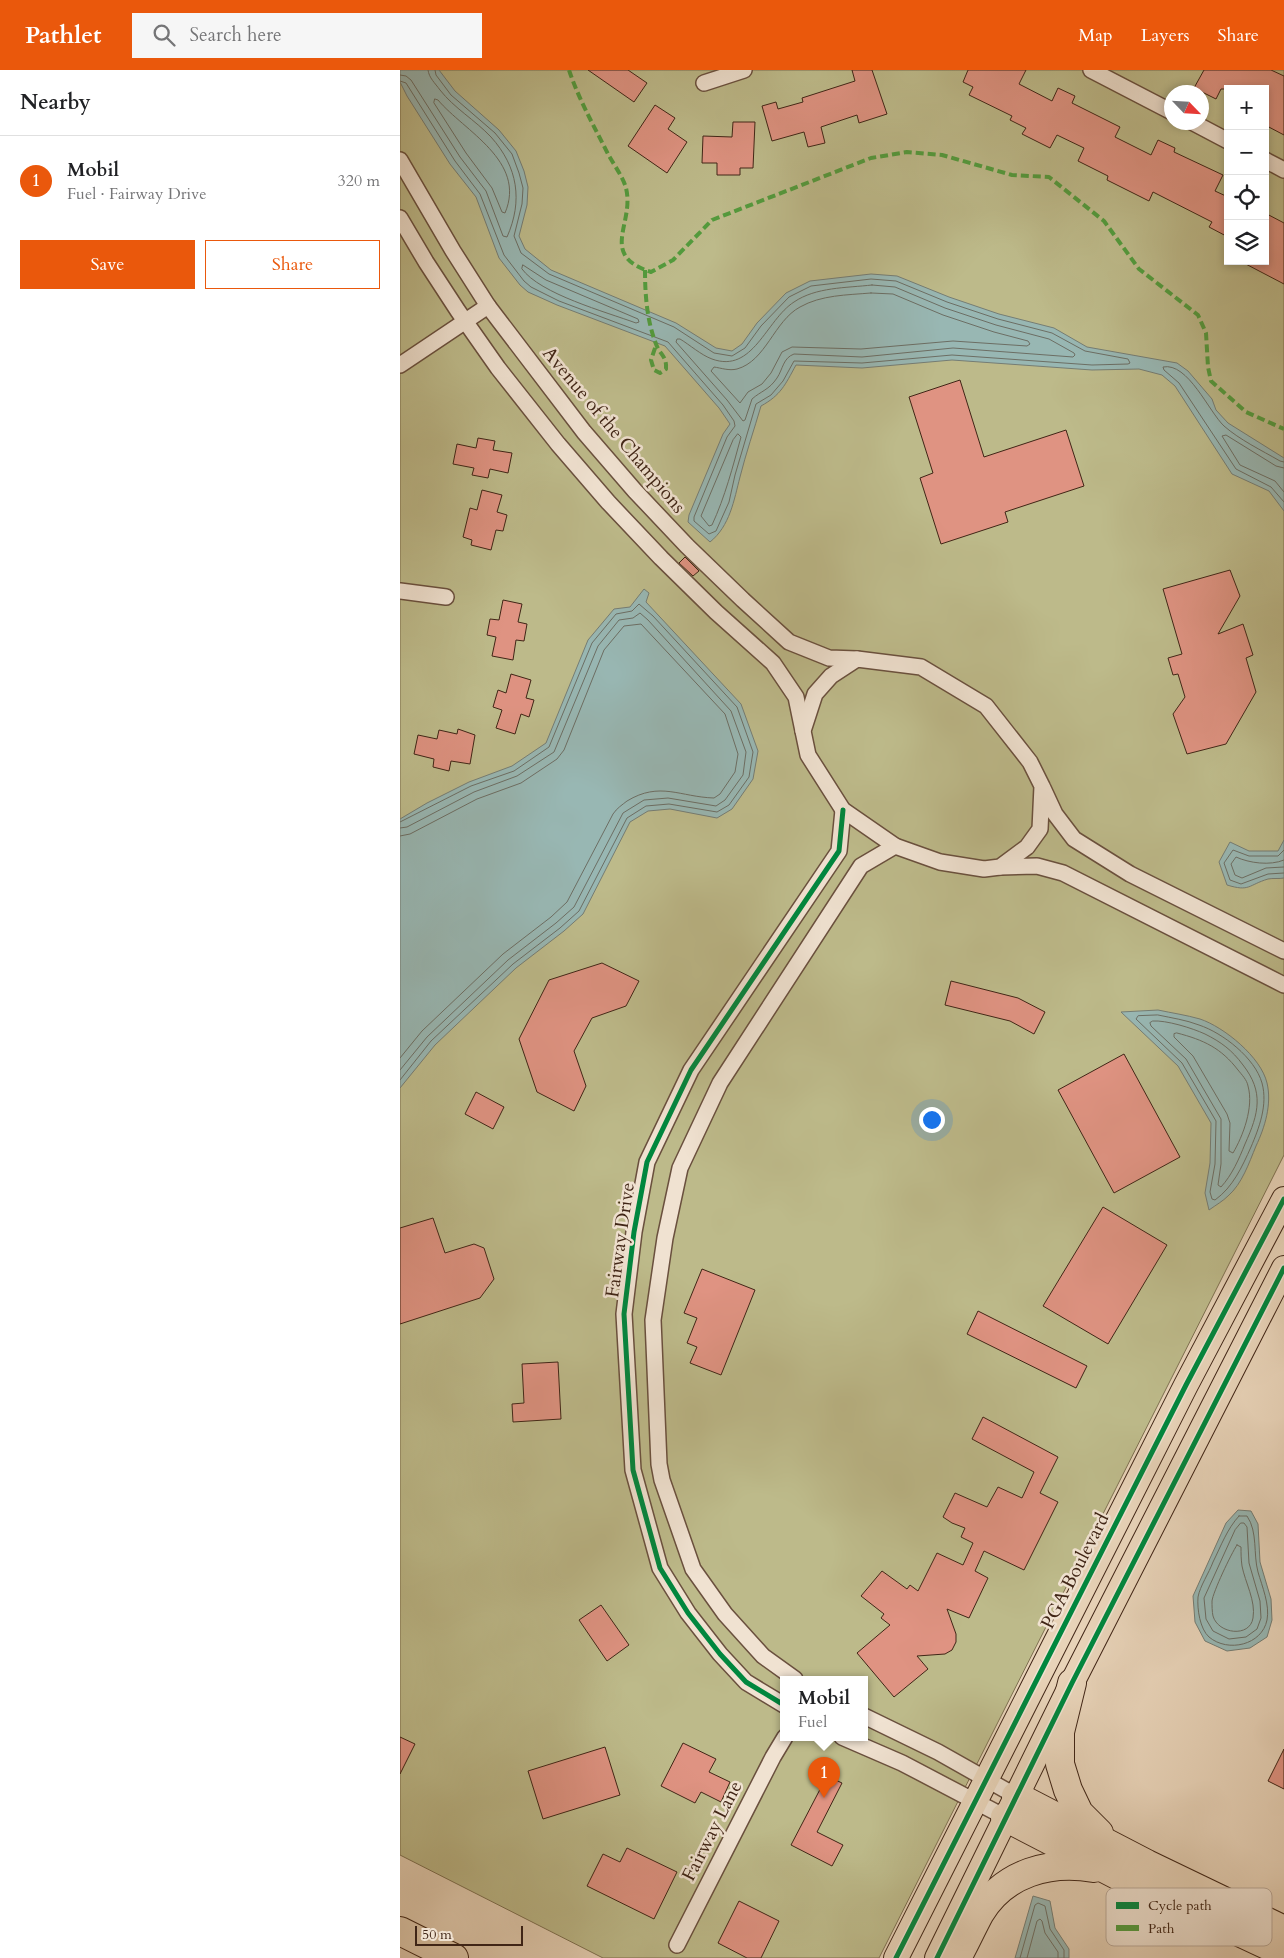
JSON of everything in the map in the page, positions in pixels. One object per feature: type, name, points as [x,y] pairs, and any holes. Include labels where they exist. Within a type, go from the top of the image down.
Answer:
[{"type":"highway","points":[[1072,1683],[1060,1732],[1060,1764],[1068,1790],[1079,1813],[1107,1842]]},
{"type":"highway","points":[[1010,1807],[1107,1842],[1197,1888]]},
{"type":"highway","points":[[1010,1807],[1117,1875],[1145,1888]]},
{"type":"highway","points":[[957,1958],[980,1913],[1000,1890],[1014,1880],[1039,1868],[1073,1865],[1117,1875]]},
{"type":"highway","points":[[1272,1924],[1284,1930]]},
{"type":"highway","points":[[400,1931],[454,1958]]},
{"type":"highway","points":[[1269,1946],[1284,1953]]},
{"type":"main road","name":"PGA Boulevard","points":[[896,1958],[1186,1384],[1284,1199]]},
{"type":"main road","points":[[937,1958],[1072,1683],[1284,1268]]},
{"type":"street","points":[[704,83],[744,70]]},
{"type":"street","points":[[1091,70],[1164,108]]},
{"type":"street","points":[[1207,130],[1224,139]]},
{"type":"street","name":"Avenue of the Champions","points":[[400,160],[453,251],[488,306],[584,432],[687,546],[789,642],[829,658],[858,659],[921,666],[986,706],[1030,762],[1042,786]]},
{"type":"street","points":[[1269,162],[1284,170]]},
{"type":"street","points":[[400,218],[426,262],[498,368],[552,436],[608,502],[660,558],[773,663],[796,697],[808,755],[842,810],[895,846],[940,862],[984,869],[1037,866],[1063,873],[1284,986]]},
{"type":"street","points":[[400,365],[488,306]]},
{"type":"street","points":[[400,591],[446,597]]},
{"type":"street","points":[[803,731],[815,694],[830,676],[858,659]]},
{"type":"street","points":[[1000,867],[1028,848],[1040,829],[1042,786]]},
{"type":"street","points":[[1042,786],[1055,814],[1074,839],[1130,874],[1284,951]]},
{"type":"street","name":"Fairway Drive","points":[[780,1703],[746,1682],[720,1654],[688,1613],[660,1568],[632,1470],[624,1314],[634,1232],[647,1162],[692,1070],[839,851],[842,810]]},
{"type":"street","points":[[791,1676],[763,1656],[724,1614],[693,1569],[662,1480],[653,1320],[665,1238],[680,1168],[720,1083],[861,866],[895,846]]},
{"type":"street","points":[[868,1718],[938,1752],[986,1779],[1010,1807]]},
{"type":"street","name":"Fairway Lane","points":[[677,1945],[769,1764],[783,1741]]},
{"type":"street","points":[[851,1741],[902,1763],[974,1802],[1010,1807]]},
{"type":"shaded area","points":[[400,70],[1284,70],[1284,1155],[879,1958],[603,1958],[400,1855]]},
{"type":"water","points":[[400,70],[439,70],[455,91],[499,130],[516,151],[528,187],[527,205],[519,236],[525,249],[551,270],[676,323],[716,348],[732,351],[742,344],[757,323],[786,293],[810,281],[871,274],[897,276],[949,297],[999,314],[1054,328],[1087,347],[1177,363],[1188,371],[1212,399],[1216,410],[1228,423],[1284,458],[1284,511],[1269,491],[1232,474],[1175,386],[1162,375],[1139,369],[1092,370],[952,360],[862,368],[796,365],[778,393],[761,406],[727,520],[717,536],[710,542],[688,522],[689,515],[723,434],[730,424],[719,408],[665,346],[557,305],[528,292],[520,285],[499,258],[476,197],[450,164],[407,96],[400,82]]},
{"type":"water","points":[[644,589],[649,593],[646,602],[741,704],[758,751],[753,779],[732,809],[717,818],[670,809],[648,811],[630,822],[583,914],[516,968],[435,1045],[400,1088],[400,819],[469,782],[512,766],[546,743],[588,640],[614,609],[630,607]]},
{"type":"water","points":[[1284,840],[1284,878],[1268,879],[1245,888],[1227,885],[1219,862],[1230,842],[1249,851],[1278,851]]},
{"type":"water","points":[[1158,1010],[1200,1019],[1220,1029],[1249,1053],[1263,1073],[1267,1083],[1269,1099],[1267,1115],[1248,1166],[1233,1191],[1209,1210],[1205,1193],[1210,1163],[1211,1123],[1178,1066],[1121,1012]]},
{"type":"water","points":[[1238,1510],[1251,1511],[1258,1524],[1260,1562],[1271,1599],[1272,1620],[1267,1637],[1250,1648],[1227,1651],[1205,1641],[1195,1622],[1193,1596],[1226,1523]]},
{"type":"water","points":[[1033,1896],[1050,1901],[1055,1928],[1069,1949],[1069,1958],[1015,1958]]},
{"type":"building","points":[[588,70],[628,70],[647,83],[634,102]]},
{"type":"building","points":[[852,70],[872,70],[887,114],[859,123],[857,115],[821,127],[825,143],[808,147],[804,132],[772,141],[762,106],[776,102],[778,109],[803,102],[802,98],[855,81]]},
{"type":"building","points":[[968,70],[1026,70],[1019,84],[1052,101],[1058,88],[1075,96],[1072,103],[1120,127],[1115,137],[1151,155],[1158,140],[1175,148],[1174,152],[1223,175],[1215,191],[1224,195],[1224,235],[1209,227],[1212,222],[1153,192],[1149,201],[1107,180],[1108,176],[1078,161],[1084,148],[1057,135],[1050,148],[1022,134],[1026,128],[1010,120],[1012,116],[969,95],[973,87],[963,82]]},
{"type":"building","points":[[1204,70],[1271,70],[1284,76],[1284,135],[1269,127],[1269,85],[1224,85],[1224,89],[1221,89],[1216,99],[1209,96],[1209,85],[1196,85]]},
{"type":"building","points":[[655,105],[675,118],[668,129],[687,142],[667,173],[628,146]]},
{"type":"building","points":[[733,122],[755,122],[753,168],[740,168],[740,175],[717,175],[717,163],[702,163],[703,136],[732,137]]},
{"type":"building","points":[[1269,215],[1284,223],[1284,284],[1248,265],[1269,265]]},
{"type":"building","points":[[960,380],[984,457],[1066,430],[1084,486],[1005,512],[1008,522],[941,544],[920,478],[933,473],[909,397]]},
{"type":"building","points":[[478,438],[495,441],[493,450],[512,453],[508,473],[490,469],[488,478],[472,475],[474,468],[453,464],[457,444],[476,448]]},
{"type":"building","points":[[482,490],[502,495],[497,512],[507,515],[503,531],[496,530],[491,550],[471,545],[472,540],[463,537],[470,508],[477,510]]},
{"type":"building","points":[[685,557],[699,571],[693,576],[679,563]]},
{"type":"building","points":[[1230,570],[1240,596],[1218,634],[1243,624],[1253,655],[1246,658],[1256,692],[1226,744],[1187,754],[1173,714],[1185,697],[1178,674],[1173,675],[1168,658],[1182,654],[1163,589]]},
{"type":"building","points":[[503,600],[522,604],[518,622],[527,624],[524,641],[516,640],[513,660],[492,656],[496,637],[487,635],[490,619],[499,620]]},
{"type":"building","points":[[511,674],[531,680],[526,698],[534,700],[529,717],[521,714],[515,734],[496,728],[502,710],[493,707],[498,690],[506,693]]},
{"type":"building","points":[[458,729],[475,735],[470,764],[451,761],[449,771],[433,767],[434,759],[414,754],[418,735],[437,739],[439,730],[457,734]]},
{"type":"building","points":[[602,963],[639,981],[626,1006],[592,1018],[574,1051],[586,1086],[574,1111],[537,1092],[519,1039],[549,980]]},
{"type":"building","points":[[951,981],[1018,998],[1045,1012],[1034,1034],[1010,1021],[945,1005]]},
{"type":"building","points":[[1124,1054],[1180,1157],[1114,1193],[1058,1090]]},
{"type":"building","points":[[476,1092],[504,1107],[493,1129],[465,1114]]},
{"type":"building","points":[[1103,1207],[1167,1245],[1108,1344],[1043,1306]]},
{"type":"building","points":[[433,1218],[445,1253],[474,1244],[484,1248],[494,1279],[480,1298],[400,1324],[400,1228]]},
{"type":"building","points":[[702,1269],[755,1290],[721,1375],[690,1363],[697,1347],[687,1343],[697,1318],[684,1313]]},
{"type":"building","points":[[978,1311],[1087,1366],[1076,1388],[967,1334]]},
{"type":"building","points":[[558,1362],[561,1419],[513,1422],[512,1404],[524,1403],[522,1364]]},
{"type":"building","points":[[983,1417],[1058,1457],[1040,1493],[1058,1502],[1024,1570],[984,1551],[975,1571],[988,1578],[969,1618],[947,1609],[956,1634],[956,1642],[952,1650],[945,1654],[917,1656],[928,1669],[894,1697],[857,1653],[890,1625],[881,1618],[884,1614],[861,1596],[882,1571],[907,1589],[910,1585],[918,1591],[937,1553],[963,1565],[973,1543],[961,1537],[965,1528],[943,1517],[955,1493],[987,1507],[998,1487],[1022,1498],[1034,1472],[972,1439]]},
{"type":"building","points":[[601,1605],[629,1645],[607,1661],[579,1620]]},
{"type":"building","points":[[400,1737],[415,1744],[400,1774]]},
{"type":"building","points":[[683,1743],[716,1759],[709,1772],[730,1782],[721,1802],[701,1792],[695,1803],[661,1786]]},
{"type":"building","points":[[605,1747],[620,1795],[543,1819],[528,1771]]},
{"type":"building","points":[[1284,1749],[1284,1789],[1268,1781]]},
{"type":"building","points":[[827,1776],[842,1783],[817,1832],[843,1845],[832,1866],[791,1845]]},
{"type":"building","points":[[627,1848],[677,1872],[654,1919],[587,1886],[603,1854],[620,1862]]},
{"type":"building","points":[[739,1901],[779,1921],[761,1958],[747,1958],[718,1943]]},
{"type":"marked path","points":[[569,70],[587,113],[625,184],[627,201],[622,247],[626,257],[635,265],[651,272],[673,260],[712,220],[871,158],[907,152],[942,155],[1012,175],[1049,177],[1104,221],[1139,269],[1198,315],[1206,333],[1208,367],[1211,381],[1246,412],[1284,429]]},
{"type":"marked path","points":[[645,270],[650,326],[666,365],[666,369],[660,373],[654,370],[651,360],[656,345]]},
{"type":"cycle path","points":[[780,1703],[746,1682],[720,1654],[688,1613],[660,1568],[633,1470],[624,1314],[634,1232],[647,1162],[691,1070],[839,851],[843,810]]},
{"type":"cycle path","points":[[896,1958],[1186,1385],[1284,1199]]},
{"type":"cycle path","points":[[937,1958],[1072,1683],[1284,1268]]},
{"type":"place","name":"Mobil","points":[[824,1798]]}]
